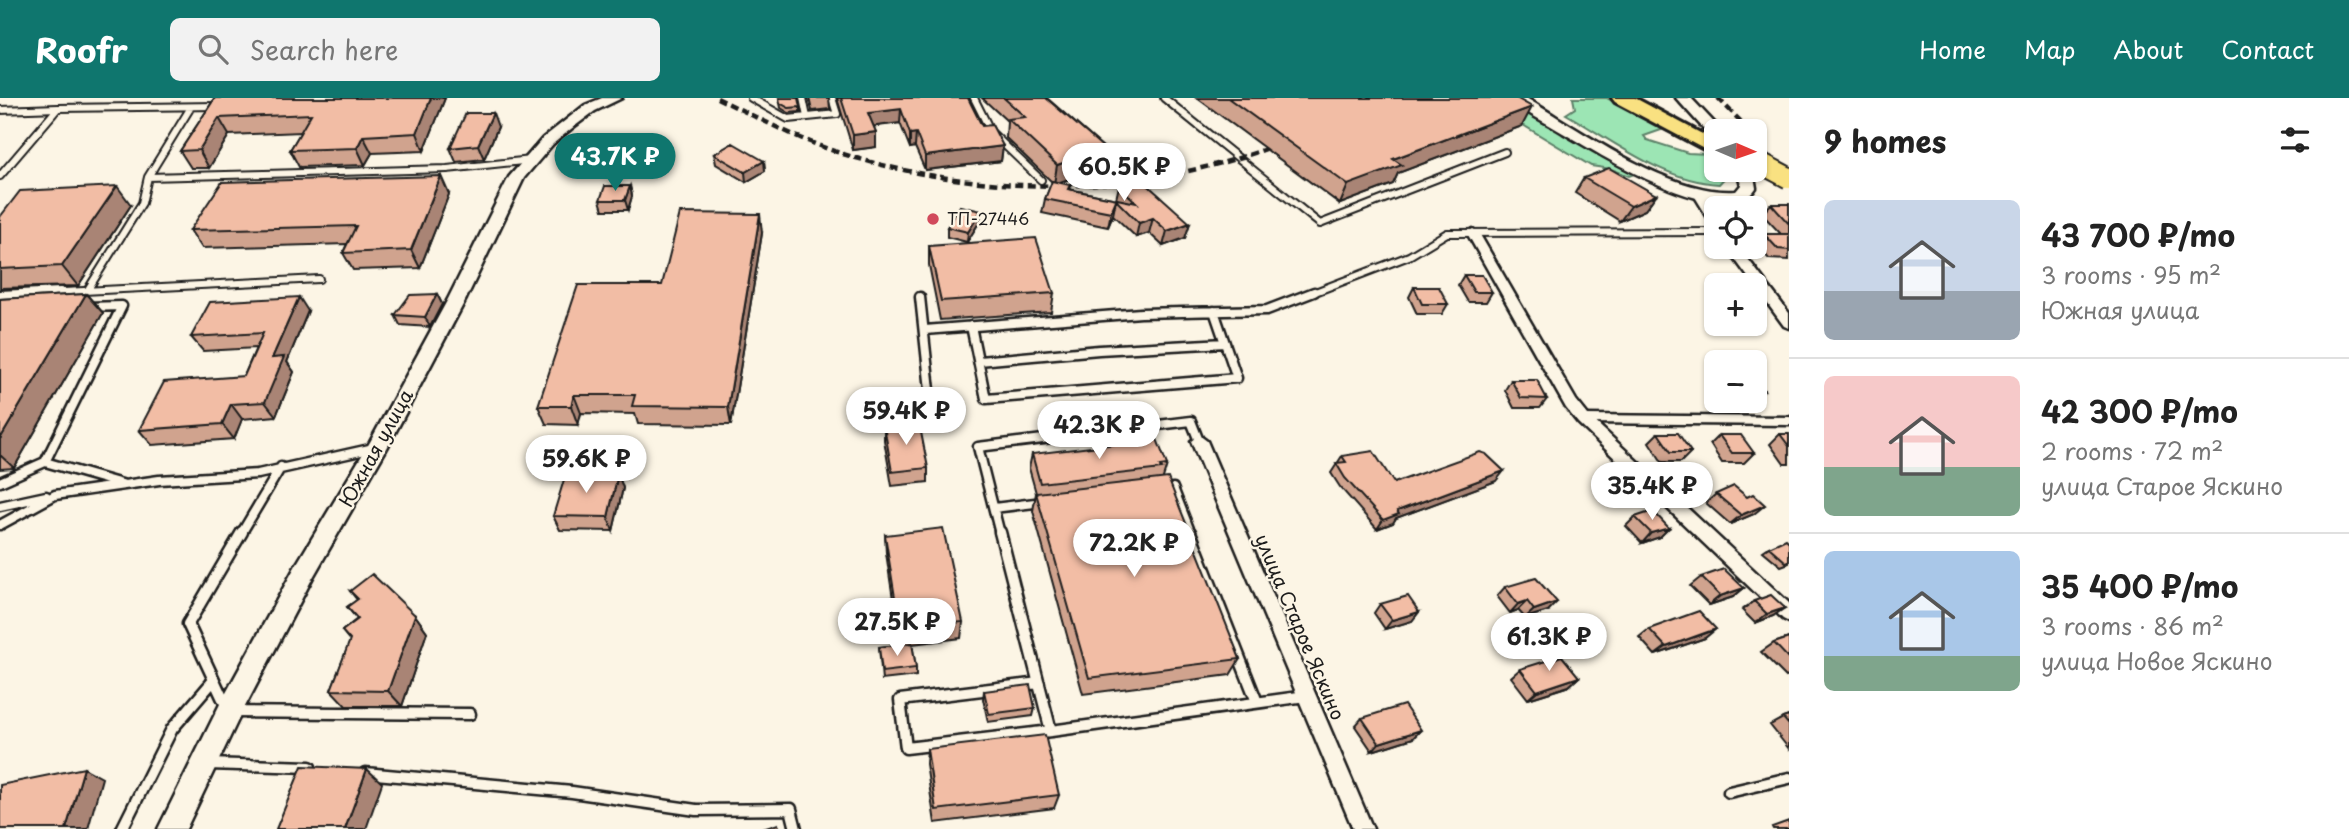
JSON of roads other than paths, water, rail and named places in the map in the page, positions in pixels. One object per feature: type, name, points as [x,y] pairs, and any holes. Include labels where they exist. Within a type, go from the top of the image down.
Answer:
[{"type":"main road","points":[[1621,98],[1704,143]]},
{"type":"main road","points":[[1639,98],[1704,130]]},
{"type":"main road","points":[[1768,167],[1789,178]]},
{"type":"main road","points":[[1768,178],[1789,189]]},
{"type":"street","name":"Южная улица","points":[[172,829],[201,764],[304,572],[377,447],[457,299],[517,177],[566,126],[590,108],[615,98]]},
{"type":"street","points":[[1516,98],[1650,175],[1700,195],[1723,198],[1744,194],[1749,189],[1750,182]]},
{"type":"street","points":[[1683,98],[1704,122]]},
{"type":"street","points":[[1700,195],[1704,202]]},
{"type":"street","points":[[1473,233],[1571,404],[1583,419],[1789,614]]},
{"type":"street","points":[[1741,259],[1789,323]]},
{"type":"street","name":"улица Старое Яскино","points":[[1199,441],[1363,829]]},
{"type":"lane","points":[[751,98],[788,119],[837,114],[832,98]]},
{"type":"lane","points":[[803,98],[807,117]]},
{"type":"lane","points":[[974,98],[991,132],[1041,180]]},
{"type":"lane","points":[[1164,98],[1320,224],[1505,152]]},
{"type":"lane","points":[[0,110],[232,106]]},
{"type":"lane","points":[[0,176],[58,107]]},
{"type":"lane","points":[[87,291],[142,203],[148,177],[191,107]]},
{"type":"lane","points":[[148,177],[447,169],[532,160]]},
{"type":"lane","points":[[925,330],[1141,313],[1267,310],[1409,256],[1447,233],[1704,232]]},
{"type":"lane","points":[[0,295],[318,279]]},
{"type":"lane","points":[[920,297],[933,418]]},
{"type":"lane","points":[[45,463],[122,306],[81,307]]},
{"type":"lane","points":[[971,326],[986,399],[1237,378],[1214,311]]},
{"type":"lane","points":[[979,361],[1099,350],[1225,343]]},
{"type":"lane","points":[[1583,419],[1789,421]]},
{"type":"lane","points":[[1051,731],[978,447],[1191,421],[1199,441]]},
{"type":"lane","points":[[0,506],[159,480],[258,474],[377,447]]},
{"type":"lane","points":[[0,482],[45,463],[125,485]]},
{"type":"lane","points":[[281,467],[188,624],[229,712],[470,714]]},
{"type":"lane","points":[[1159,490],[1173,488],[1257,702]]},
{"type":"lane","points":[[0,525],[55,495]]},
{"type":"lane","points":[[994,508],[1049,502]]},
{"type":"lane","points":[[122,829],[172,729],[214,680]]},
{"type":"lane","points":[[1039,683],[900,699],[906,748],[1306,696]]},
{"type":"lane","points":[[201,764],[319,768]]},
{"type":"lane","points":[[358,772],[572,792],[696,810],[791,808],[796,829]]},
{"type":"lane","points":[[1729,792],[1789,778]]},
{"type":"railway","points":[[717,98],[795,135],[843,154],[895,168],[1001,184],[1055,186],[1109,183],[1215,165],[1266,149]]},
{"type":"railway","points":[[1718,98],[1738,119]]},
{"type":"railway","points":[[1768,159],[1789,181]]},
{"type":"place","name":"ТП-27446","points":[[933,219]]}]
